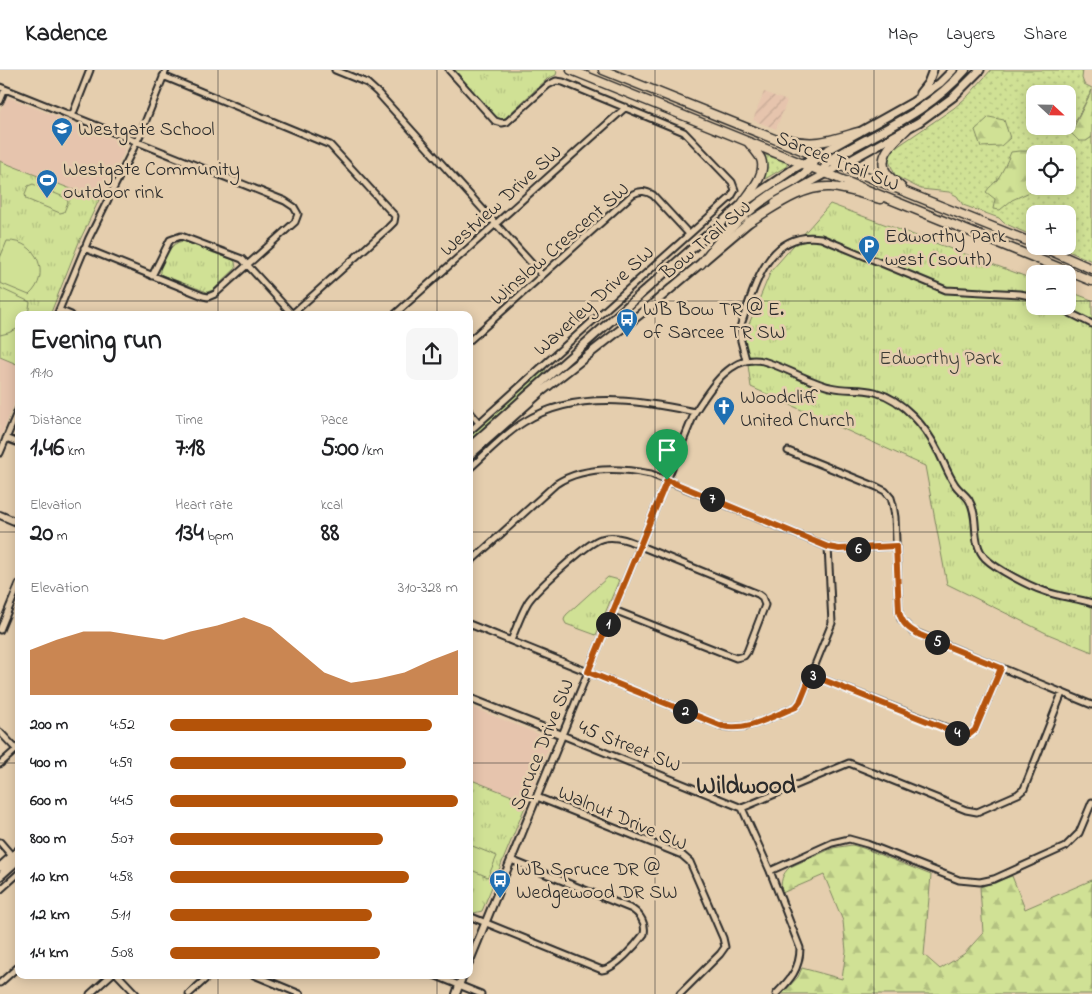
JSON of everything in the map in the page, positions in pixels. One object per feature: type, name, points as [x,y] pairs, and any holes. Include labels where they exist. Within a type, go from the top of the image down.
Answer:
[{"type":"highway","name":"Sarcee Trail SW","points":[[571,70],[1092,281]]},
{"type":"highway","name":"Sarcee Trail SW","points":[[603,70],[1026,240]]},
{"type":"highway","points":[[826,173],[824,169],[830,160],[902,122],[927,106],[943,93],[965,70]]},
{"type":"highway","points":[[907,129],[887,150],[884,164],[887,174],[907,192]]},
{"type":"highway","points":[[768,135],[804,143],[819,143],[858,132]]},
{"type":"highway","points":[[742,204],[755,185],[762,170],[761,160],[747,141]]},
{"type":"highway","points":[[701,264],[718,240],[746,214],[772,194],[807,172],[816,155]]},
{"type":"highway","points":[[749,222],[803,192],[827,187],[901,203]]},
{"type":"highway","points":[[1060,255],[1092,269]]},
{"type":"main road","points":[[913,102],[928,83],[933,70]]},
{"type":"main road","name":"Bow Trail SW","points":[[473,443],[742,204],[816,155],[913,102],[940,83],[953,70]]},
{"type":"main road","name":"Bow Trail SW","points":[[473,452],[542,391],[648,308],[774,202],[919,122],[953,97],[980,70]]},
{"type":"main road","points":[[599,331],[599,338],[604,341]]},
{"type":"main road","points":[[0,867],[15,859]]},
{"type":"main road","points":[[0,876],[15,859]]},
{"type":"street","points":[[72,116],[90,70]]},
{"type":"street","points":[[58,311],[84,248],[137,142],[166,70]]},
{"type":"street","points":[[335,70],[371,86],[542,275]]},
{"type":"street","points":[[449,70],[494,120],[502,123],[507,122],[548,85],[556,81],[626,107]]},
{"type":"street","points":[[163,76],[330,145],[395,216],[394,222],[388,228],[296,311]]},
{"type":"street","points":[[0,101],[2,88],[285,201],[294,207],[298,214],[295,222],[215,294],[208,297],[84,248]]},
{"type":"street","name":"Westview Drive SW","points":[[398,311],[626,107]]},
{"type":"street","name":"Waverley Drive SW","points":[[473,428],[731,197],[735,190],[732,182],[684,132],[626,107]]},
{"type":"street","name":"Winslow Crescent SW","points":[[473,337],[639,191],[648,192],[653,195],[689,234]]},
{"type":"street","points":[[152,276],[170,240],[182,236],[242,259],[288,311]]},
{"type":"street","points":[[1026,295],[946,290],[821,238],[805,237],[783,246],[775,252],[764,266],[740,327],[740,336],[746,360],[762,361],[830,387],[864,389],[883,394],[899,404],[924,428],[939,452],[955,485],[969,500],[974,511],[979,549],[985,558],[997,567],[1045,592],[1073,597],[1092,603]]},
{"type":"street","points":[[1074,315],[1092,324]]},
{"type":"street","name":"Spruce Drive SW","points":[[473,953],[695,412],[705,395],[718,379],[730,369],[746,360]]},
{"type":"street","points":[[473,466],[523,422],[552,409],[576,402],[595,400],[640,402],[695,412]]},
{"type":"street","points":[[473,416],[479,423]]},
{"type":"street","points":[[0,453],[15,417]]},
{"type":"street","points":[[6,438],[15,441]]},
{"type":"street","points":[[788,450],[885,491],[891,498],[896,546],[899,612],[905,625],[912,631],[1092,705]]},
{"type":"street","points":[[473,559],[551,488],[572,475],[590,471],[632,471],[651,474],[828,547],[839,549],[896,546]]},
{"type":"street","points":[[0,516],[15,522]]},
{"type":"street","points":[[511,641],[522,613],[531,598],[589,546],[602,538],[630,540],[640,546],[758,594],[762,597],[765,608],[747,652],[741,657],[732,657],[614,610]]},
{"type":"street","points":[[473,626],[722,726],[745,728],[796,707],[800,702],[832,623],[828,547]]},
{"type":"street","points":[[0,630],[15,594]]},
{"type":"street","points":[[811,675],[965,735],[975,730],[1001,668]]},
{"type":"street","points":[[776,994],[794,974],[799,961],[800,948],[770,871],[742,808],[849,763],[966,810],[977,812],[1023,791],[1062,693]]},
{"type":"street","name":"45 Street SW","points":[[473,700],[742,808]]},
{"type":"street","points":[[0,732],[15,745]]},
{"type":"street","points":[[0,764],[15,751]]},
{"type":"street","name":"Walnut Drive SW","points":[[537,798],[682,855],[690,862],[723,938],[725,947],[680,994]]},
{"type":"street","points":[[770,871],[832,843],[849,839],[867,844],[959,880],[980,882],[994,878],[1065,847],[1079,833],[1092,802]]},
{"type":"street","points":[[0,842],[15,857]]},
{"type":"street","points":[[473,918],[602,970],[607,970],[614,966],[644,934],[643,922],[638,913],[632,909],[511,860]]},
{"type":"street","points":[[0,890],[15,877]]},
{"type":"street","points":[[0,982],[15,969]]},
{"type":"street","points":[[90,994],[107,979]]},
{"type":"street","points":[[122,979],[136,994]]},
{"type":"street","points":[[189,994],[206,979]]},
{"type":"street","points":[[264,979],[300,994]]},
{"type":"street","points":[[444,979],[481,994]]},
{"type":"street","points":[[456,994],[462,979]]},
{"type":"shaded area","points":[[764,92],[787,101],[776,129],[753,120]]},
{"type":"shaded area","name":"Westgate School","points":[[10,98],[120,142],[123,145],[123,155],[99,200],[0,161],[0,111],[6,99]]},
{"type":"shaded area","points":[[0,357],[15,363],[15,402],[0,438]]},
{"type":"shaded area","points":[[473,708],[548,738],[551,742],[527,802],[473,781]]},
{"type":"green space","points":[[455,70],[557,71],[556,75],[547,79],[505,118],[501,119],[494,115]]},
{"type":"green space","points":[[991,70],[1083,70],[1082,78],[1084,84],[1092,88],[1092,90],[1076,120],[1076,85],[1026,85],[1026,135],[1076,135],[1076,127],[1086,141],[1092,137],[1092,261],[1076,254],[1076,205],[1026,205],[1026,233],[1004,223],[999,218],[963,205],[957,196],[949,192],[921,189],[895,175],[889,161],[891,151],[954,108],[968,96]]},
{"type":"green space","points":[[1092,90],[1092,137],[1086,141],[1079,141],[1073,135],[1076,135],[1076,123]]},
{"type":"green space","points":[[989,117],[1004,120],[1010,138],[1001,146],[981,147],[975,130]]},
{"type":"green space","points":[[1026,151],[1026,194],[1012,200],[1000,210],[993,209],[995,199],[986,192],[999,177],[1011,152]]},
{"type":"green space","points":[[765,155],[787,162],[787,166],[765,179]]},
{"type":"green space","points":[[0,161],[99,200],[79,242],[52,311],[15,311],[15,363],[0,357]]},
{"type":"green space","name":"Westgate Community outdoor rink","points":[[33,184],[66,198],[68,202],[64,212],[60,213],[26,199],[25,194],[28,186]]},
{"type":"green space","name":"Edworthy Park","points":[[830,204],[1026,277],[1026,315],[1076,315],[1076,294],[1092,300],[1092,652],[1048,634],[947,584],[925,466],[751,387],[744,336],[771,271]]},
{"type":"green space","points":[[7,241],[18,242],[26,246],[38,260],[39,278],[36,287],[29,295],[0,283],[0,258]]},
{"type":"green space","points":[[183,241],[233,260],[236,268],[213,290],[207,292],[162,275],[160,269],[168,251],[178,242]]},
{"type":"green space","points":[[0,288],[30,302],[29,311],[15,311],[15,330],[0,335]]},
{"type":"green space","points":[[544,368],[546,370],[541,378],[473,439],[473,432]]},
{"type":"green space","points":[[608,577],[619,580],[596,635],[566,624],[564,620],[566,615]]},
{"type":"green space","points":[[473,781],[527,802],[482,911],[474,913]]},
{"type":"green space","points":[[852,845],[931,875],[924,955],[940,969],[964,954],[983,933],[980,887],[1012,876],[1025,909],[1092,880],[1092,994],[782,994],[798,977],[802,968],[842,979],[846,951],[843,921],[824,875],[782,893],[783,875],[790,867],[833,848]]},
{"type":"green space","points":[[473,846],[497,856],[488,877],[473,871]]},
{"type":"place","name":"Westgate School","points":[[62,147]]},
{"type":"place","name":"Westgate Community outdoor rink","points":[[47,199]]},
{"type":"place","name":"Edworthy Park west (south)","points":[[869,265]]},
{"type":"place","name":"WB Bow TR @ E. of Sarcee TR SW","points":[[627,338]]},
{"type":"place","name":"Woodcliff United Church","points":[[724,426]]},
{"type":"place","name":"WB Spruce DR @ Wedgewood DR SW","points":[[500,899]]},
{"type":"district","name":"Wildwood","points":[[746,784]]},
{"type":"route","points":[[667,480],[828,547],[839,549],[896,546],[899,612],[905,625],[920,635],[1001,668],[975,730],[970,734],[962,735],[811,675],[796,707],[745,728],[731,728],[588,672],[667,480]]}]
